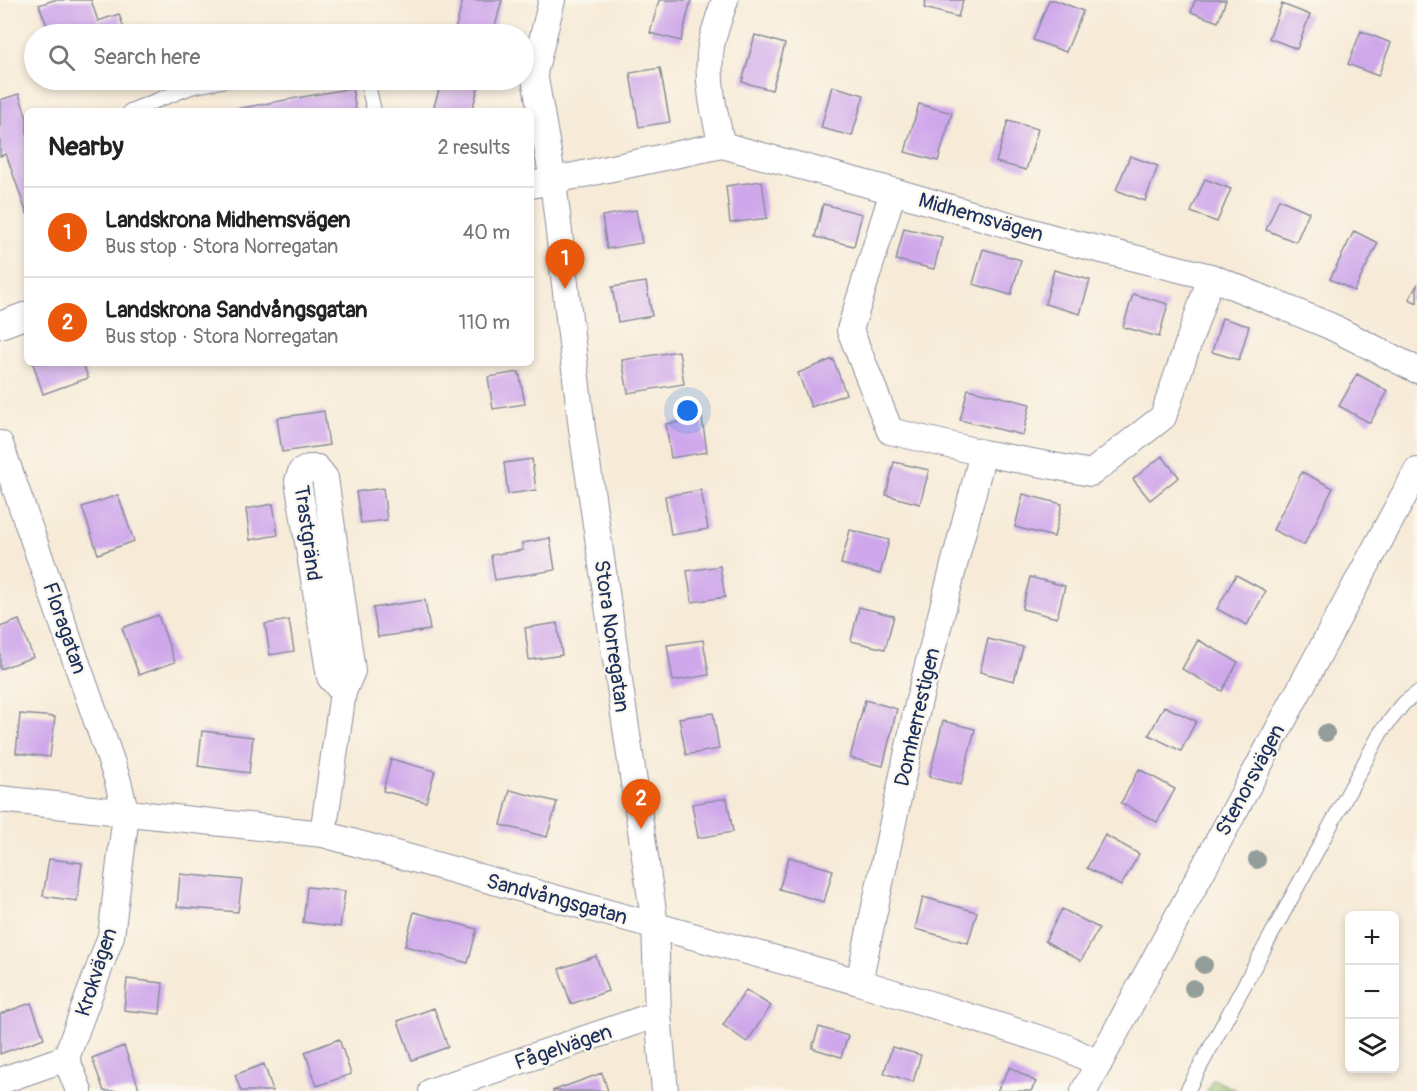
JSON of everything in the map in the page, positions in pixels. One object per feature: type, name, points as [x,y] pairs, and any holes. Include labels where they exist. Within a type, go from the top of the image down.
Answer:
[{"type":"street","name":"Stora Norregatan","points":[[552,0],[534,73],[542,183],[582,429],[655,925],[658,1014],[665,1091]]},
{"type":"street","points":[[722,145],[712,101],[710,71],[711,45],[725,0]]},
{"type":"street","name":"Midhemsvägen","points":[[542,183],[722,145],[1053,238],[1211,277],[1330,326],[1417,370]]},
{"type":"street","points":[[892,191],[850,330],[890,431],[982,453],[1091,473],[1163,417],[1211,277]]},
{"type":"street","points":[[0,325],[24,316]]},
{"type":"street","name":"Floragatan","points":[[0,444],[117,778],[126,814]]},
{"type":"street","name":"Domherrestigen","points":[[859,982],[918,704],[982,453]]},
{"type":"street","name":"Trastgränd","points":[[309,468],[317,468],[325,478],[352,671],[343,692],[330,677],[298,481],[301,472],[309,468]]},
{"type":"street","name":"Stenorsvägen","points":[[1084,1091],[1417,471]]},
{"type":"street","points":[[323,834],[343,692]]},
{"type":"street","name":"Sandvångsgatan","points":[[0,799],[323,834],[859,982],[1063,1046],[1099,1064]]},
{"type":"street","name":"Krokvägen","points":[[66,1058],[111,936],[126,814]]},
{"type":"street","name":"Fågelvägen","points":[[432,1091],[658,1014]]},
{"type":"street","points":[[0,1081],[66,1058],[78,1091]]},
{"type":"lane","points":[[138,108],[183,90]]},
{"type":"lane","points":[[369,90],[373,108]]},
{"type":"lane","points":[[1187,1091],[1381,732],[1404,704],[1417,693]]},
{"type":"green space","points":[[1213,1079],[1237,1091],[1207,1091]]},
{"type":"building","points":[[54,0],[91,0],[98,21],[119,14],[122,24],[46,24],[39,5]]},
{"type":"building","points":[[463,0],[502,0],[496,24],[457,24]]},
{"type":"building","points":[[659,0],[691,0],[681,41],[650,33]]},
{"type":"building","points":[[926,0],[963,0],[958,17],[924,8]]},
{"type":"building","points":[[1049,0],[1055,0],[1083,11],[1066,52],[1033,40]]},
{"type":"building","points":[[1195,0],[1226,0],[1218,22],[1191,12]]},
{"type":"building","points":[[1282,4],[1310,15],[1297,49],[1269,38]]},
{"type":"building","points":[[1361,31],[1391,43],[1378,76],[1348,64]]},
{"type":"building","points":[[755,35],[785,44],[772,90],[742,82]]},
{"type":"building","points":[[660,68],[670,122],[639,127],[630,73]]},
{"type":"building","points":[[832,86],[864,95],[852,136],[821,128]]},
{"type":"building","points":[[341,90],[352,90],[355,108],[242,108]]},
{"type":"building","points":[[439,90],[477,90],[473,108],[434,106]]},
{"type":"building","points":[[19,94],[24,109],[24,205],[6,154],[0,156],[0,100]]},
{"type":"building","points":[[919,104],[952,113],[938,161],[905,152]]},
{"type":"building","points":[[1008,121],[1038,129],[1026,170],[996,162]]},
{"type":"building","points":[[1130,156],[1158,166],[1145,201],[1116,190]]},
{"type":"building","points":[[1205,179],[1231,189],[1217,222],[1191,212]]},
{"type":"building","points":[[762,181],[767,218],[730,223],[726,186]]},
{"type":"building","points":[[1279,199],[1309,212],[1296,242],[1266,230]]},
{"type":"building","points":[[823,204],[862,214],[854,246],[815,237]]},
{"type":"building","points":[[636,210],[642,243],[607,249],[602,216]]},
{"type":"building","points":[[904,228],[942,237],[934,269],[896,260]]},
{"type":"building","points":[[1354,231],[1378,243],[1354,291],[1330,279]]},
{"type":"building","points":[[983,249],[1021,260],[1011,295],[973,284]]},
{"type":"building","points":[[1054,270],[1090,280],[1080,314],[1045,304]]},
{"type":"building","points":[[646,282],[652,316],[618,322],[612,287]]},
{"type":"building","points":[[1417,285],[1417,303],[1409,299]]},
{"type":"building","points":[[1133,294],[1168,304],[1159,337],[1123,327]]},
{"type":"building","points":[[1222,318],[1249,326],[1239,360],[1212,352]]},
{"type":"building","points":[[679,351],[684,384],[628,393],[622,360]]},
{"type":"building","points":[[833,359],[846,394],[811,407],[798,373]]},
{"type":"building","points":[[34,366],[84,366],[88,378],[43,394]]},
{"type":"building","points":[[519,372],[525,404],[493,409],[488,377]]},
{"type":"building","points":[[1357,374],[1388,391],[1370,423],[1339,406]]},
{"type":"building","points":[[968,389],[1030,404],[1023,435],[960,420]]},
{"type":"building","points":[[324,411],[329,445],[282,452],[277,418]]},
{"type":"building","points":[[702,418],[707,452],[671,458],[666,424]]},
{"type":"building","points":[[1162,456],[1179,477],[1150,500],[1133,479]]},
{"type":"building","points":[[532,459],[536,490],[508,494],[504,463]]},
{"type":"building","points":[[894,462],[929,470],[920,504],[886,495]]},
{"type":"building","points":[[1302,472],[1333,488],[1304,545],[1273,530]]},
{"type":"building","points":[[383,488],[387,520],[361,523],[356,492]]},
{"type":"building","points":[[701,490],[708,529],[671,535],[665,496]]},
{"type":"building","points":[[1023,494],[1062,504],[1054,537],[1015,527]]},
{"type":"building","points":[[118,495],[134,541],[98,554],[82,507]]},
{"type":"building","points":[[273,504],[278,535],[250,540],[246,509]]},
{"type":"building","points":[[850,530],[889,540],[880,574],[841,564]]},
{"type":"building","points":[[550,538],[555,570],[495,580],[491,555],[523,550],[522,543]]},
{"type":"building","points":[[720,566],[725,597],[692,602],[687,571]]},
{"type":"building","points":[[1236,575],[1266,591],[1247,625],[1217,609]]},
{"type":"building","points":[[1030,577],[1065,586],[1057,618],[1022,609]]},
{"type":"building","points":[[425,600],[430,630],[378,637],[373,608]]},
{"type":"building","points":[[859,607],[894,616],[885,649],[851,641]]},
{"type":"building","points":[[158,615],[175,662],[139,675],[122,628]]},
{"type":"building","points":[[19,620],[33,657],[0,669],[0,627]]},
{"type":"building","points":[[289,620],[294,651],[270,655],[265,624]]},
{"type":"building","points":[[557,623],[562,655],[529,660],[525,628]]},
{"type":"building","points":[[988,639],[1023,647],[1014,681],[980,672]]},
{"type":"building","points":[[703,640],[709,675],[673,681],[667,645]]},
{"type":"building","points":[[1198,640],[1238,662],[1222,691],[1182,669]]},
{"type":"building","points":[[865,700],[897,709],[883,766],[850,758]]},
{"type":"building","points":[[1164,706],[1196,721],[1181,751],[1149,735]]},
{"type":"building","points":[[713,713],[719,749],[686,755],[679,718]]},
{"type":"building","points":[[20,714],[55,717],[50,757],[16,753]]},
{"type":"building","points":[[943,721],[975,729],[961,785],[929,777]]},
{"type":"building","points":[[202,731],[253,737],[249,773],[198,766]]},
{"type":"building","points":[[391,759],[435,771],[426,802],[383,791]]},
{"type":"building","points":[[1139,769],[1175,789],[1157,822],[1121,803]]},
{"type":"building","points":[[510,790],[557,802],[547,837],[501,825]]},
{"type":"building","points":[[727,798],[733,832],[698,838],[692,804]]},
{"type":"building","points":[[1105,835],[1139,854],[1121,886],[1087,868]]},
{"type":"building","points":[[789,857],[833,870],[824,902],[779,889]]},
{"type":"building","points":[[49,859],[82,863],[77,901],[43,896]]},
{"type":"building","points":[[180,874],[242,880],[238,912],[177,907]]},
{"type":"building","points":[[307,887],[345,891],[340,927],[303,922]]},
{"type":"building","points":[[923,897],[977,912],[968,943],[915,929]]},
{"type":"building","points":[[1062,909],[1099,928],[1081,961],[1045,941]]},
{"type":"building","points":[[414,912],[477,929],[468,963],[405,946]]},
{"type":"building","points":[[596,956],[608,991],[571,1004],[559,969]]},
{"type":"building","points":[[127,979],[163,983],[160,1014],[124,1010]]},
{"type":"building","points":[[746,990],[771,1006],[747,1042],[723,1025]]},
{"type":"building","points":[[31,1003],[44,1038],[0,1054],[0,1014]]},
{"type":"building","points":[[434,1008],[448,1047],[412,1060],[398,1021]]},
{"type":"building","points":[[819,1027],[848,1036],[841,1057],[812,1048]]},
{"type":"building","points":[[339,1039],[351,1074],[317,1086],[305,1052]]},
{"type":"building","points":[[124,1046],[140,1091],[104,1091],[92,1058]]},
{"type":"building","points":[[892,1047],[921,1055],[913,1082],[884,1073]]},
{"type":"building","points":[[264,1064],[273,1091],[241,1091],[235,1075]]},
{"type":"building","points":[[1010,1067],[1036,1082],[1031,1091],[997,1091]]},
{"type":"building","points":[[602,1073],[608,1091],[552,1091]]},
{"type":"place","name":"Landskrona Midhemsvägen","points":[[565,289]]},
{"type":"place","name":"Landskrona Sandvångsgatan","points":[[641,829]]}]
